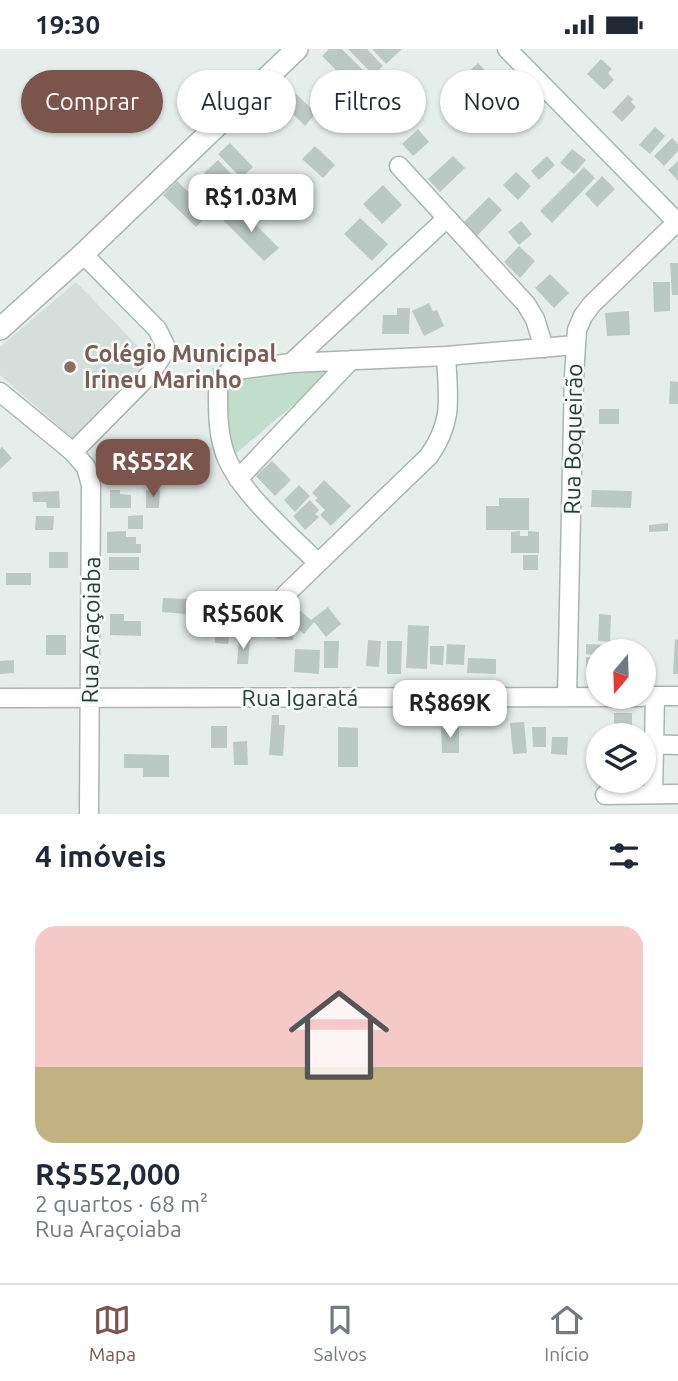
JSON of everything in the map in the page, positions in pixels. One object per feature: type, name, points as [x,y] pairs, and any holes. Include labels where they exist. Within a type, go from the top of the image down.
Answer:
[{"type":"street","points":[[0,329],[83,254],[297,49]]},
{"type":"street","points":[[507,49],[678,221]]},
{"type":"street","points":[[399,166],[526,304],[538,326],[544,348]]},
{"type":"street","points":[[291,363],[447,218]]},
{"type":"street","name":"Rua Boqueirão","points":[[567,697],[577,330],[592,304],[678,221]]},
{"type":"street","points":[[0,391],[73,452],[152,372],[163,354],[164,345],[157,329],[83,254]]},
{"type":"street","points":[[318,563],[238,479],[223,448],[218,416],[219,384],[229,370],[291,363],[446,356],[575,345]]},
{"type":"street","points":[[285,596],[429,456],[439,442],[448,413],[446,356]]},
{"type":"street","points":[[238,479],[351,360]]},
{"type":"street","name":"Rua Araçoiaba","points":[[73,452],[86,467],[93,506],[89,814]]},
{"type":"street","name":"Rua Igaratá","points":[[656,696],[678,696]]},
{"type":"street","name":"Rua Igaratá","points":[[0,698],[586,697]]},
{"type":"street","points":[[656,744],[678,745]]},
{"type":"street","points":[[605,795],[678,794]]},
{"type":"shaded area","name":"Colégio Municipal Irineu Marinho","points":[[76,282],[149,358],[72,438],[0,375],[0,347]]},
{"type":"green space","points":[[289,362],[333,371],[233,456],[212,368]]},
{"type":"building","points":[[329,49],[342,49],[363,70],[336,70],[322,56]]},
{"type":"building","points":[[348,49],[367,49],[383,66],[379,70],[368,70]]},
{"type":"building","points":[[372,49],[402,49],[386,64]]},
{"type":"building","points":[[601,59],[612,69],[608,73],[614,80],[604,90],[587,74]]},
{"type":"building","points":[[478,63],[484,70],[471,70]]},
{"type":"building","points":[[296,94],[310,107],[310,120],[305,126],[296,117]]},
{"type":"building","points":[[628,95],[636,107],[622,122],[612,112]]},
{"type":"building","points":[[655,127],[665,136],[650,154],[639,145]]},
{"type":"building","points":[[414,133],[421,133],[429,142],[413,156],[402,144]]},
{"type":"building","points":[[672,138],[678,144],[678,151],[664,166],[654,156]]},
{"type":"building","points":[[230,143],[253,167],[241,178],[218,154]]},
{"type":"building","points":[[315,146],[335,165],[323,178],[302,159]]},
{"type":"building","points":[[572,149],[586,160],[574,174],[560,163]]},
{"type":"building","points":[[453,156],[465,168],[440,192],[428,179]]},
{"type":"building","points":[[547,156],[555,165],[539,180],[531,171]]},
{"type":"building","points":[[218,160],[238,181],[224,194],[204,173]]},
{"type":"building","points":[[678,161],[678,181],[668,170]]},
{"type":"building","points":[[584,167],[595,178],[552,223],[540,211]]},
{"type":"building","points":[[516,172],[531,186],[518,200],[503,185]]},
{"type":"building","points":[[602,176],[615,189],[597,207],[585,194]]},
{"type":"building","points":[[177,181],[210,213],[196,227],[163,195]]},
{"type":"building","points":[[383,185],[402,205],[382,224],[363,204]]},
{"type":"building","points":[[489,197],[502,210],[475,238],[461,225]]},
{"type":"building","points":[[237,206],[279,248],[264,261],[223,220]]},
{"type":"building","points":[[360,218],[388,244],[372,261],[344,234]]},
{"type":"building","points":[[521,221],[532,234],[519,245],[508,232]]},
{"type":"building","points":[[519,246],[535,261],[520,278],[504,262]]},
{"type":"building","points":[[670,263],[678,263],[678,295],[672,295]]},
{"type":"building","points":[[550,274],[569,293],[554,308],[535,288]]},
{"type":"building","points":[[653,282],[670,282],[670,311],[654,312]]},
{"type":"building","points":[[429,303],[433,311],[437,310],[444,326],[424,336],[412,311]]},
{"type":"building","points":[[397,308],[410,308],[409,334],[382,334],[383,315],[397,315]]},
{"type":"building","points":[[629,311],[630,335],[607,336],[605,313]]},
{"type":"building","points":[[670,381],[678,382],[678,404],[669,404]]},
{"type":"building","points":[[599,409],[619,409],[619,424],[599,424]]},
{"type":"building","points":[[2,447],[12,458],[0,469],[0,449]]},
{"type":"building","points":[[272,461],[291,480],[275,496],[256,476]]},
{"type":"building","points":[[324,480],[351,506],[331,526],[320,515],[325,510],[312,493]]},
{"type":"building","points":[[299,485],[310,496],[295,512],[284,500]]},
{"type":"building","points":[[110,490],[120,490],[120,494],[131,495],[131,508],[110,508]]},
{"type":"building","points":[[146,490],[160,490],[159,508],[146,508]]},
{"type":"building","points":[[592,490],[632,491],[631,508],[591,507]]},
{"type":"building","points":[[59,491],[60,508],[47,508],[46,502],[33,502],[32,492]]},
{"type":"building","points":[[499,498],[529,498],[529,530],[486,530],[486,506],[499,506]]},
{"type":"building","points":[[310,500],[319,510],[315,514],[319,517],[305,530],[293,516]]},
{"type":"building","points":[[143,515],[143,529],[128,529],[128,516]]},
{"type":"building","points":[[36,516],[54,516],[53,530],[35,530]]},
{"type":"building","points":[[668,523],[668,531],[649,532],[649,525]]},
{"type":"building","points":[[126,531],[126,537],[136,537],[136,544],[141,544],[141,553],[107,553],[107,532]]},
{"type":"building","points":[[520,531],[520,536],[528,536],[528,531],[539,532],[539,553],[511,553],[511,532]]},
{"type":"building","points":[[49,552],[68,552],[68,568],[49,568]]},
{"type":"building","points":[[523,555],[538,555],[538,570],[523,570]]},
{"type":"building","points":[[109,557],[139,557],[139,570],[109,570]]},
{"type":"building","points":[[6,573],[31,573],[31,585],[6,585]]},
{"type":"building","points":[[163,598],[187,599],[186,614],[162,612]]},
{"type":"building","points":[[328,607],[341,624],[326,637],[314,622],[304,634],[287,620],[297,608],[311,620]]},
{"type":"building","points":[[211,613],[235,616],[233,637],[229,636],[228,644],[215,643],[215,636],[209,635]]},
{"type":"building","points":[[110,614],[124,614],[124,621],[141,621],[141,636],[110,635]]},
{"type":"building","points":[[599,614],[611,615],[610,639],[598,639]]},
{"type":"building","points":[[408,625],[429,626],[427,669],[406,668]]},
{"type":"building","points":[[276,626],[294,626],[293,640],[276,639]]},
{"type":"building","points":[[46,635],[66,635],[66,655],[46,655]]},
{"type":"building","points":[[239,637],[250,638],[248,664],[237,664]]},
{"type":"building","points":[[675,639],[678,640],[678,674],[673,674]]},
{"type":"building","points":[[368,640],[381,641],[379,667],[366,666]]},
{"type":"building","points":[[324,641],[339,641],[338,668],[324,668]]},
{"type":"building","points":[[387,641],[402,641],[401,674],[387,674]]},
{"type":"building","points":[[447,644],[465,645],[464,665],[446,664]]},
{"type":"building","points":[[430,646],[444,646],[443,665],[430,664]]},
{"type":"building","points":[[295,649],[320,650],[319,674],[294,672]]},
{"type":"building","points":[[468,658],[496,659],[496,674],[467,673]]},
{"type":"building","points":[[14,660],[14,673],[0,674],[0,661]]},
{"type":"building","points":[[614,713],[632,713],[632,723],[614,723]]},
{"type":"building","points":[[272,715],[279,715],[279,725],[285,725],[283,756],[269,755]]},
{"type":"building","points":[[524,722],[527,753],[513,754],[510,723]]},
{"type":"building","points":[[211,726],[227,726],[227,748],[211,748]]},
{"type":"building","points":[[338,727],[358,728],[358,767],[338,767]]},
{"type":"building","points":[[532,727],[546,727],[546,747],[533,747]]},
{"type":"building","points":[[441,728],[459,728],[459,753],[442,753]]},
{"type":"building","points":[[552,737],[568,737],[567,755],[551,754]]},
{"type":"building","points":[[247,741],[248,765],[234,765],[233,742]]},
{"type":"building","points":[[124,754],[169,755],[169,777],[143,777],[143,768],[124,768]]},
{"type":"place","name":"Colégio Municipal Irineu Marinho","points":[[70,367]]}]
